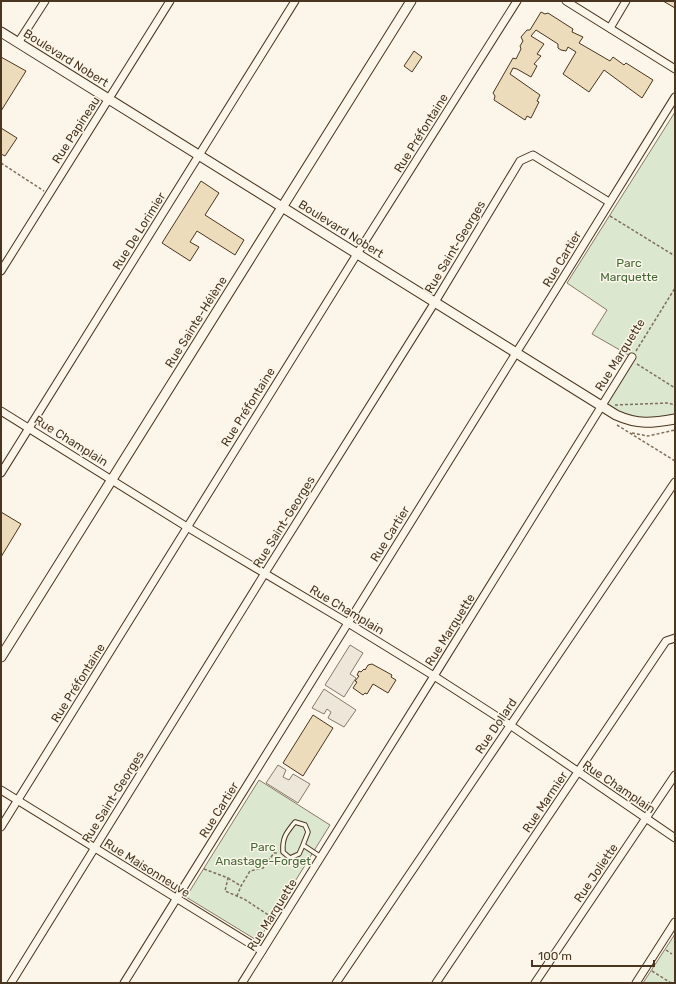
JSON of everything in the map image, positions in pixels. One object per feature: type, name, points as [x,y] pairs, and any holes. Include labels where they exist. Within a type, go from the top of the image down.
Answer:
[{"type":"street","points":[[18,43],[45,1]]},
{"type":"street","name":"Rue Papineau","points":[[1,271],[170,1]]},
{"type":"street","name":"Rue De Lorimier","points":[[1,473],[295,1]]},
{"type":"street","name":"Rue Sainte-Hélène","points":[[1,657],[411,1]]},
{"type":"street","name":"Rue Préfontaine","points":[[1,827],[357,254],[517,1]]},
{"type":"street","points":[[566,1],[675,69]]},
{"type":"street","points":[[610,28],[626,1]]},
{"type":"street","name":"Boulevard Nobert","points":[[1,32],[601,406],[628,421],[642,423],[675,419]]},
{"type":"street","name":"Rue Cartier","points":[[124,983],[561,283],[609,202],[675,97]]},
{"type":"street","name":"Rue Saint-Georges","points":[[11,983],[264,573],[435,302],[520,161],[533,154],[609,202]]},
{"type":"street","name":"Rue Marquette","points":[[242,983],[632,357]]},
{"type":"street","name":"Rue Champlain","points":[[1,411],[187,527],[348,622],[434,676],[510,725],[675,838]]},
{"type":"street","name":"Rue Dollard","points":[[336,983],[675,482]]},
{"type":"street","name":"Rue Marmier","points":[[436,983],[666,641],[675,638]]},
{"type":"street","name":"Rue Joliette","points":[[535,983],[675,775]]},
{"type":"street","name":"Rue Maisonneuve","points":[[1,790],[262,951]]},
{"type":"street","points":[[636,983],[675,922]]},
{"type":"lane","points":[[295,822],[305,825],[308,832],[303,845],[299,854],[290,858],[283,852],[282,842],[295,822]]},
{"type":"lane","points":[[303,845],[321,857]]},
{"type":"path","points":[[1,163],[48,194]]},
{"type":"path","points":[[603,212],[675,256]]},
{"type":"path","name":"Rue Marquette","points":[[632,357],[675,288]]},
{"type":"path","points":[[632,357],[638,364],[675,388]]},
{"type":"path","points":[[601,406],[668,403],[675,405]]},
{"type":"path","points":[[617,425],[675,461]]},
{"type":"path","points":[[630,433],[648,436],[675,430]]},
{"type":"path","points":[[237,896],[250,871],[263,868],[274,853],[283,852]]},
{"type":"path","points":[[197,867],[228,878],[241,886]]},
{"type":"path","points":[[228,878],[225,891],[237,896],[280,922]]},
{"type":"path","points":[[646,967],[671,983]]},
{"type":"green space","name":"Parc Marquette","points":[[675,112],[675,414],[648,420],[616,415],[601,406],[632,357],[592,334],[607,310],[567,283]]},
{"type":"green space","name":"Parc Anastage-Forget","points":[[259,780],[330,825],[258,941],[186,897]]},
{"type":"green space","points":[[675,934],[675,983],[643,983]]},
{"type":"shaded area","points":[[350,645],[363,653],[350,674],[356,678],[344,697],[325,685]]},
{"type":"shaded area","points":[[324,689],[356,710],[344,727],[328,718],[331,712],[327,709],[324,714],[312,708]]},
{"type":"shaded area","points":[[278,765],[286,770],[283,777],[289,780],[293,774],[310,784],[298,803],[266,783]]},
{"type":"building","points":[[663,1],[675,1],[675,8]]},
{"type":"building","points":[[541,12],[545,14],[548,13],[573,29],[572,32],[583,37],[579,43],[610,61],[613,57],[624,65],[626,63],[653,80],[642,98],[604,70],[589,92],[563,74],[576,52],[568,47],[566,51],[561,50],[558,48],[558,44],[536,30],[531,36],[544,44],[537,54],[541,56],[534,64],[537,66],[531,77],[513,68],[510,74],[540,95],[537,101],[539,102],[531,118],[527,116],[525,120],[494,100],[495,96],[493,93],[513,58],[516,59],[521,49],[520,46],[523,41],[521,37],[527,30],[530,30]]},
{"type":"building","points":[[414,51],[422,57],[412,72],[404,66]]},
{"type":"building","points":[[1,57],[26,71],[1,111]]},
{"type":"building","points":[[1,128],[17,138],[5,156],[1,154]]},
{"type":"building","points":[[201,181],[219,193],[205,215],[244,240],[235,255],[197,231],[190,242],[199,247],[190,261],[162,243]]},
{"type":"building","points":[[1,512],[21,524],[1,557]]},
{"type":"building","points":[[372,664],[392,675],[391,677],[396,680],[388,693],[373,684],[367,694],[365,693],[363,695],[353,688],[357,682],[355,681],[359,676],[357,675],[359,671],[361,672],[364,669],[365,670],[368,665]]},
{"type":"building","points":[[313,715],[333,728],[303,776],[283,763]]}]
